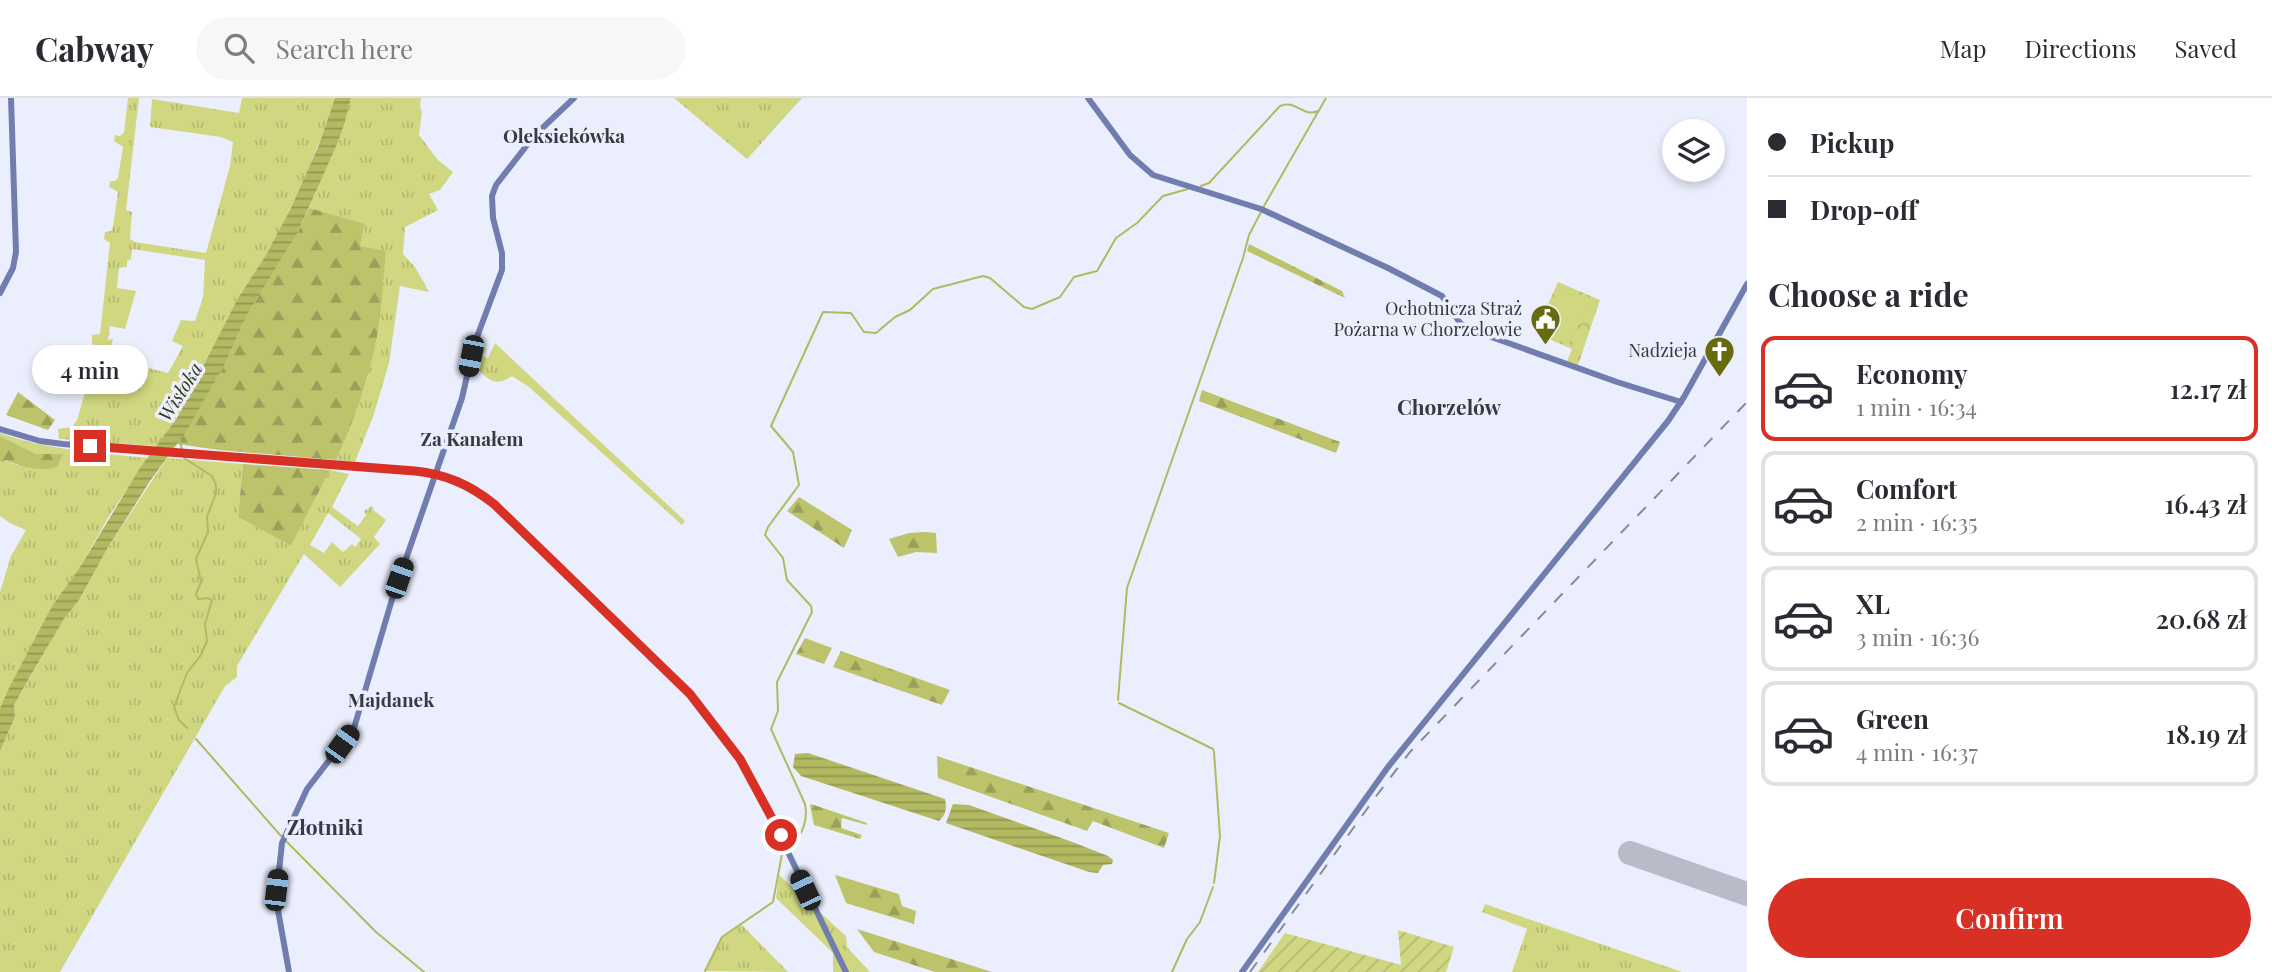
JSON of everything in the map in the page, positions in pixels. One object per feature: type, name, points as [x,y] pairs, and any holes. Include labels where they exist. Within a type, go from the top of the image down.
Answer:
[{"type":"main road","points":[[0,293],[13,268],[16,252],[11,98]]},
{"type":"main road","points":[[289,972],[276,899],[282,843],[307,789],[354,728],[393,596],[462,398],[474,345],[502,270],[501,243],[491,204],[496,185],[534,136],[574,98]]},
{"type":"main road","points":[[1088,98],[1130,155],[1153,174],[1261,209],[1439,293],[1448,302],[1460,323],[1469,329],[1616,382],[1681,402]]},
{"type":"main road","points":[[1242,972],[1388,767],[1658,434],[1681,402],[1747,284]]},
{"type":"main road","points":[[0,429],[40,441],[63,444],[401,469],[436,474],[463,482],[494,504],[659,663],[711,720],[758,790],[846,972]]},
{"type":"green space","points":[[128,98],[139,98],[126,210],[132,212],[130,239],[206,253],[230,166],[233,142],[221,137],[150,127],[152,99],[239,113],[242,98],[335,98],[296,198],[266,255],[237,300],[191,393],[157,446],[59,439],[58,429],[72,427],[77,420],[98,347],[92,344],[92,335],[100,334],[110,243],[104,239],[105,232],[111,231],[113,227],[118,192],[109,187],[110,181],[118,178],[123,147],[114,141],[115,135],[120,136],[124,132]],"holes":[[[132,249],[205,260],[203,298],[195,321],[181,320],[172,341],[183,346],[168,373],[109,358],[113,339],[108,340],[110,326],[125,329],[136,291],[117,288],[119,268],[127,267]]]},
{"type":"green space","points":[[351,98],[421,98],[419,135],[438,160],[453,172],[440,190],[429,194],[438,210],[405,227],[403,254],[415,267],[429,292],[400,286],[389,363],[374,414],[355,462],[336,460],[366,383],[378,333],[379,316],[360,246],[365,225],[309,208],[345,122]]},
{"type":"green space","points":[[674,98],[802,98],[747,159]]},
{"type":"green space","points":[[309,208],[365,224],[360,246],[386,251],[374,353],[360,400],[336,460],[177,444],[225,364],[247,315],[297,234]]},
{"type":"green space","points":[[1249,244],[1342,291],[1345,298],[1247,251]]},
{"type":"green space","points":[[1558,282],[1600,300],[1578,365],[1567,361],[1572,349],[1535,333]]},
{"type":"green space","points":[[1560,286],[1589,299],[1569,344],[1539,331]]},
{"type":"green space","points":[[495,343],[685,521],[682,525],[529,387],[512,376],[496,382],[473,366],[477,346],[486,349],[483,356],[488,358]]},
{"type":"green space","points":[[1202,390],[1340,442],[1336,453],[1199,401]]},
{"type":"green space","points":[[18,392],[55,420],[48,430],[6,415]]},
{"type":"green space","points":[[0,433],[54,447],[148,458],[109,516],[80,567],[52,606],[0,708],[0,592],[11,556],[26,530],[0,516],[0,461],[2,463],[6,460],[17,465],[63,454],[36,454],[0,436]]},
{"type":"green space","points":[[0,436],[36,454],[63,454],[57,467],[51,468],[31,468],[6,460],[2,463]]},
{"type":"green space","points":[[167,458],[243,464],[238,517],[291,546],[330,470],[349,474],[332,507],[358,526],[370,506],[386,520],[374,537],[380,544],[340,587],[304,554],[237,666],[237,677],[225,686],[60,972],[0,972],[0,751],[15,717],[14,705],[107,549]],"holes":[[[328,513],[361,539],[355,547],[352,544],[343,552],[332,542],[324,553],[310,545]]]},
{"type":"green space","points":[[243,464],[330,470],[291,546],[238,517]]},
{"type":"green space","points":[[799,497],[852,530],[844,548],[787,511]]},
{"type":"green space","points":[[925,532],[936,533],[937,553],[916,552],[898,557],[889,539]]},
{"type":"green space","points":[[805,638],[832,648],[824,664],[796,654]]},
{"type":"green space","points":[[841,651],[950,690],[942,705],[833,667]]},
{"type":"green space","points":[[937,756],[1169,833],[1164,848],[1093,821],[1087,831],[938,778]]},
{"type":"green space","points":[[811,804],[867,823],[842,818],[841,828],[862,835],[860,839],[814,825]]},
{"type":"green space","points":[[779,875],[846,936],[847,947],[870,972],[833,972],[833,953],[776,898]]},
{"type":"green space","points":[[835,875],[899,894],[902,906],[916,911],[914,924],[846,903]]},
{"type":"green space","points":[[1485,904],[1682,972],[1512,972],[1527,929],[1482,912]]},
{"type":"green space","points":[[741,924],[788,972],[705,971],[722,938]]},
{"type":"green space","points":[[857,929],[992,972],[935,972],[874,952]]},
{"type":"green space","points":[[1398,930],[1454,947],[1446,972],[1258,972],[1285,933],[1401,965]]},
{"type":"shaded area","points":[[335,98],[351,98],[345,122],[297,234],[247,315],[225,364],[185,433],[150,481],[31,675],[14,705],[15,717],[0,751],[0,708],[10,686],[52,606],[80,567],[140,468],[177,418],[238,298],[266,255],[291,208],[318,147]]},
{"type":"shaded area","points":[[808,753],[945,799],[945,814],[939,821],[801,776],[793,767],[795,754]]},
{"type":"shaded area","points":[[953,804],[969,805],[1075,843],[1108,856],[1113,860],[1112,864],[1103,865],[1098,873],[1089,872],[946,823]]},
{"type":"waterway","points":[[1264,206],[1326,98]]},
{"type":"waterway","points":[[1201,186],[1209,183],[1280,106],[1285,104],[1308,112],[1318,111]]},
{"type":"waterway","points":[[791,846],[804,827],[805,804],[771,729],[778,711],[777,682],[812,612],[811,606],[787,580],[783,558],[765,535],[799,485],[793,452],[771,426],[823,312],[851,313],[864,332],[876,333],[895,317],[910,310],[933,289],[983,276],[990,278],[1024,307],[1032,309],[1060,297],[1074,277],[1097,271],[1116,238],[1137,223],[1163,196],[1188,189]]},
{"type":"waterway","points":[[1118,700],[1127,588],[1249,235],[1261,212]]},
{"type":"waterway","points":[[179,437],[184,458],[212,476],[216,485],[216,493],[207,517],[208,532],[196,559],[201,582],[196,594],[198,599],[212,600],[205,624],[207,641],[201,655],[187,673],[174,707],[179,720],[187,728]]},
{"type":"waterway","points":[[1119,703],[1213,749],[1220,836],[1214,883]]},
{"type":"waterway","points":[[196,739],[281,836]]},
{"type":"waterway","points":[[286,841],[376,932],[424,972]]},
{"type":"waterway","points":[[705,971],[722,937],[773,902],[782,854]]},
{"type":"waterway","points":[[1172,972],[1187,939],[1200,922],[1213,887]]},
{"type":"runway","points":[[1630,853],[1747,894]]},
{"type":"railway","points":[[1250,972],[1410,752],[1747,402]]},
{"type":"place","name":"Ochotnicza Straż Pożarna w Chorzelowie","points":[[1545,346]]},
{"type":"place","name":"Nadzieja","points":[[1720,378]]},
{"type":"district","name":"Oleksiekówka","points":[[564,136]]},
{"type":"district","name":"Chorzelów","points":[[1449,408]]},
{"type":"district","name":"Za Kanałem","points":[[472,439]]},
{"type":"district","name":"Majdanek","points":[[391,700]]},
{"type":"district","name":"Złotniki","points":[[325,828]]},
{"type":"route","points":[[90,446],[401,469],[442,475],[475,489],[494,504],[690,694],[740,759],[781,835]]},
{"type":"water label","name":"Wisłoka","points":[[180,392]]}]
